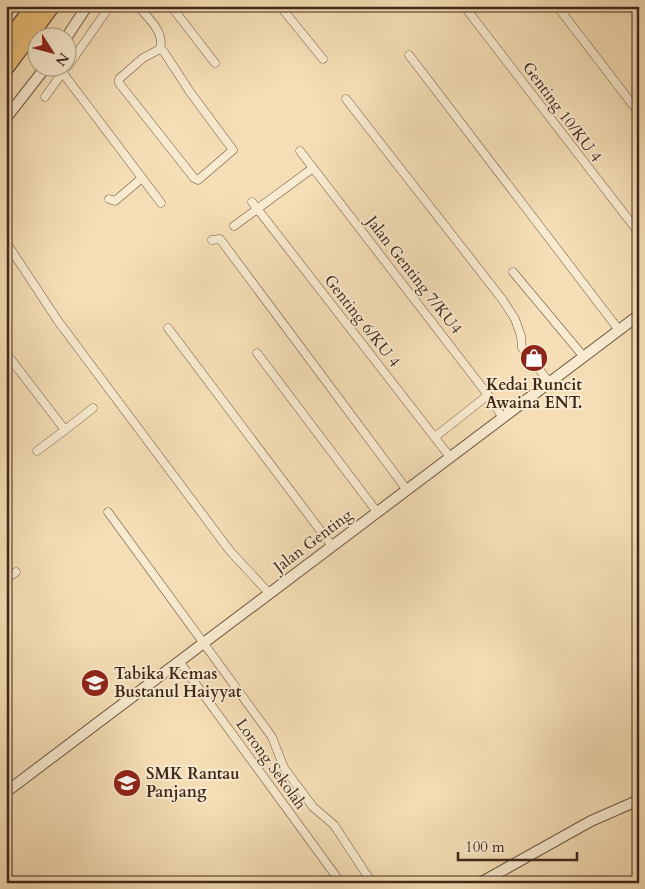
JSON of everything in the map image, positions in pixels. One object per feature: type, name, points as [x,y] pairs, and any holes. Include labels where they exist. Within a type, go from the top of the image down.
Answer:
[{"type":"highway","points":[[6,43],[34,6]]},
{"type":"highway","points":[[6,68],[52,6]]},
{"type":"street","points":[[73,28],[87,6]]},
{"type":"street","points":[[78,50],[110,6]]},
{"type":"street","points":[[138,6],[159,32],[162,40],[160,50]]},
{"type":"street","points":[[171,6],[215,63]]},
{"type":"street","points":[[280,6],[323,59]]},
{"type":"street","name":"Genting 10/KU 4","points":[[464,6],[639,233]]},
{"type":"street","points":[[557,6],[639,113]]},
{"type":"street","points":[[160,50],[164,52],[190,92],[233,150],[198,180],[194,178],[119,83],[119,79],[143,58],[160,50]]},
{"type":"street","points":[[409,55],[619,330]]},
{"type":"street","points":[[6,118],[37,78]]},
{"type":"street","points":[[45,98],[58,78]]},
{"type":"street","points":[[70,78],[161,203]]},
{"type":"street","points":[[346,98],[502,299],[516,319],[524,351],[550,382]]},
{"type":"street","name":"Jalan Genting 7/KU4","points":[[300,151],[488,395],[503,418]]},
{"type":"street","points":[[234,226],[313,168]]},
{"type":"street","points":[[109,199],[115,201],[142,178]]},
{"type":"street","name":"Genting 6/KU 4","points":[[252,202],[450,457]]},
{"type":"street","points":[[212,240],[220,239],[407,490]]},
{"type":"street","points":[[6,242],[58,321],[230,551],[269,593]]},
{"type":"street","points":[[513,272],[584,357]]},
{"type":"street","name":"Jalan Genting","points":[[6,792],[639,315]]},
{"type":"street","points":[[168,328],[332,546]]},
{"type":"street","points":[[6,353],[65,430]]},
{"type":"street","points":[[257,353],[377,512]]},
{"type":"street","points":[[435,437],[488,395]]},
{"type":"street","points":[[37,451],[93,408]]},
{"type":"street","points":[[108,512],[272,737],[284,768],[313,807],[334,825],[372,883]]},
{"type":"street","points":[[6,579],[16,572]]},
{"type":"street","name":"Lorong Sekolah","points":[[179,662],[341,883]]},
{"type":"street","points":[[480,883],[591,821],[639,800]]},
{"type":"place","name":"Kedai Runcit Awaina ENT.","points":[[534,358]]},
{"type":"place","name":"Tabika Kemas Bustanul Haiyyat","points":[[95,683]]},
{"type":"place","name":"SMK Rantau Panjang","points":[[127,783]]}]
